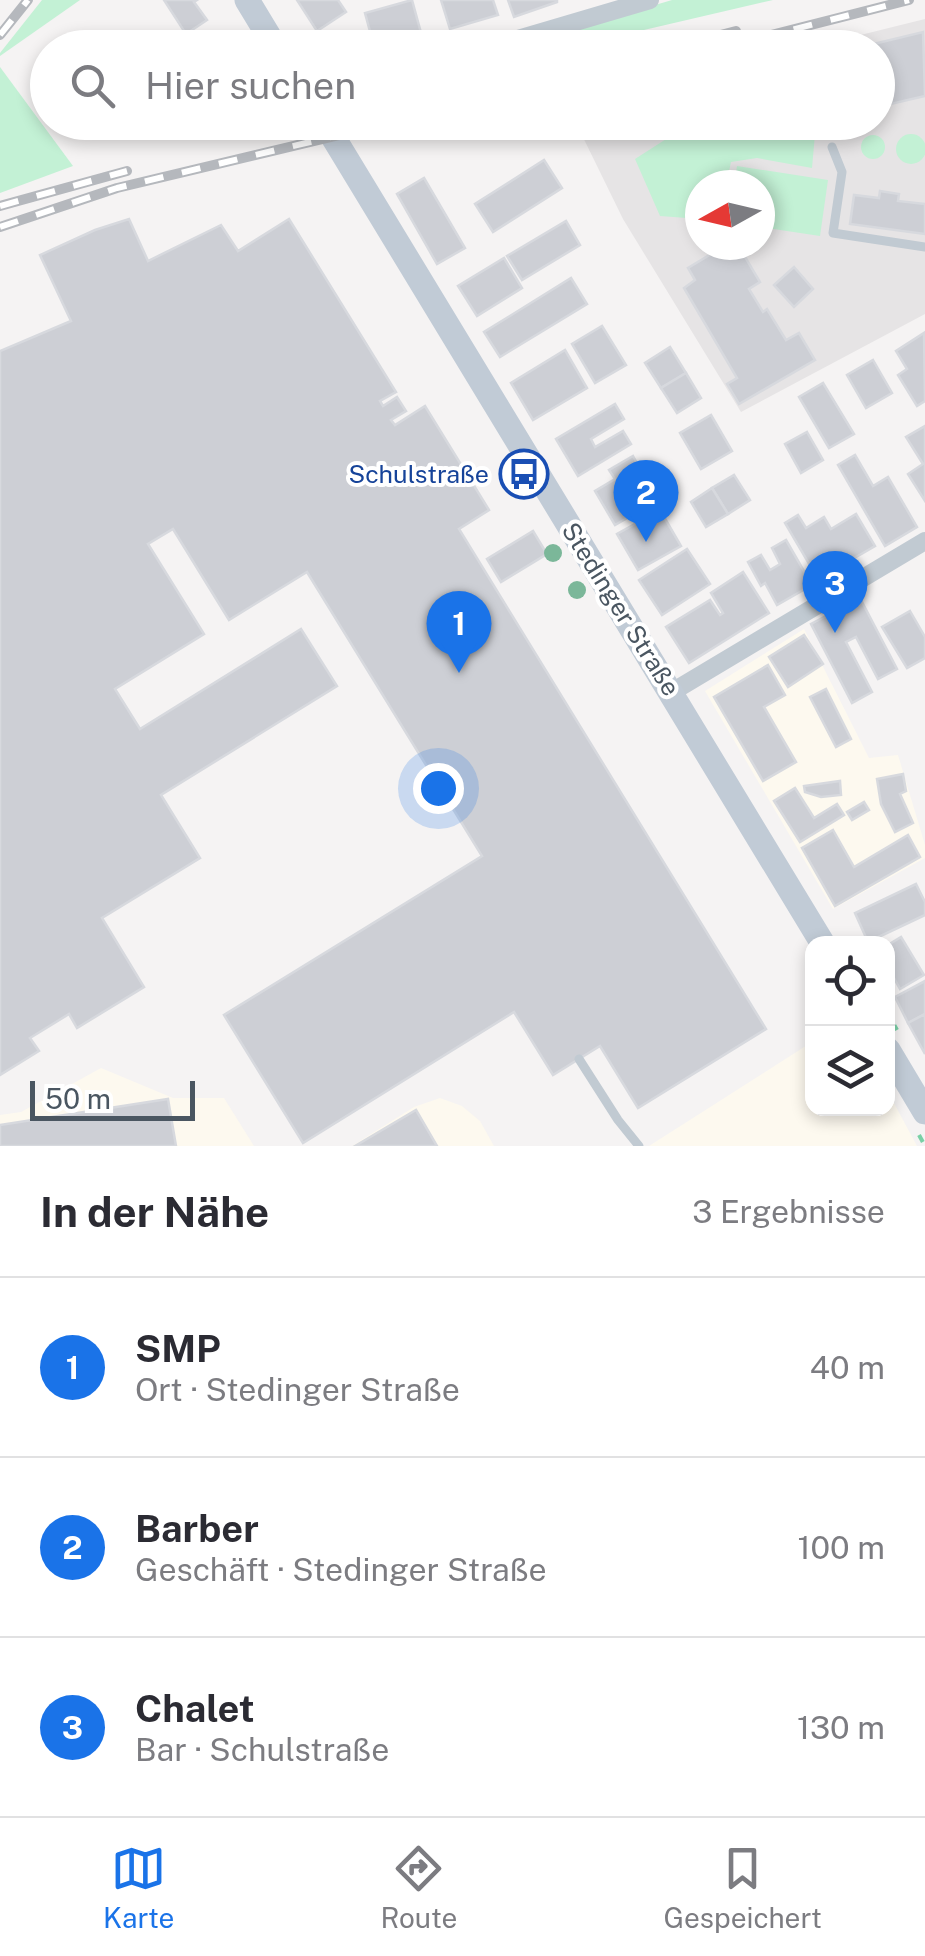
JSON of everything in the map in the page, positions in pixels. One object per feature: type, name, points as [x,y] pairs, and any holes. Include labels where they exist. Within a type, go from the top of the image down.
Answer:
[{"type":"main road","points":[[247,0],[265,30]]},
{"type":"main road","name":"Stedinger Straße","points":[[335,140],[818,936]]},
{"type":"main road","points":[[895,1062],[925,1112]]},
{"type":"street","points":[[548,30],[650,0]]},
{"type":"street","points":[[672,692],[925,540]]},
{"type":"lane","points":[[832,148],[842,172],[833,233],[925,247]]},
{"type":"lane","points":[[580,1058],[618,1120],[640,1146]]},
{"type":"shaded area","points":[[925,19],[925,314],[741,412],[623,219],[584,140],[895,140],[895,30],[881,30]]},
{"type":"shaded area","points":[[804,629],[869,758],[898,755],[925,845],[925,858],[833,909],[705,691]]},
{"type":"shaded area","points":[[805,1046],[805,1116],[895,1116],[895,1105],[917,1146],[649,1146]]},
{"type":"shaded area","points":[[101,1068],[173,1098],[224,1098],[254,1146],[0,1146],[0,1115],[21,1112]]},
{"type":"shaded area","points":[[440,1098],[462,1106],[480,1121],[494,1146],[352,1146],[414,1107]]},
{"type":"green space","points":[[42,0],[80,0],[37,30],[30,30],[30,35],[0,56]]},
{"type":"green space","points":[[672,0],[773,0],[644,30],[571,30]]},
{"type":"green space","points":[[0,67],[30,108],[30,140],[54,140],[73,166],[0,193]]},
{"type":"green space","points":[[911,134],[922,138],[926,149],[922,160],[911,164],[900,160],[896,149],[900,138]]},
{"type":"green space","points":[[665,140],[814,140],[812,168],[757,158],[731,162],[729,170],[685,170],[685,218],[660,216],[635,159]]},
{"type":"green space","points":[[863,140],[884,142],[882,156],[864,156]]},
{"type":"green space","points":[[775,172],[828,180],[820,236],[775,229]]},
{"type":"building","points":[[164,0],[197,0],[194,2],[207,20],[192,30],[183,30]]},
{"type":"building","points":[[297,0],[338,0],[346,12],[316,30]]},
{"type":"building","points":[[412,0],[420,30],[370,30],[365,13]]},
{"type":"building","points":[[441,0],[493,0],[498,15],[450,29]]},
{"type":"building","points":[[508,0],[557,0],[557,2],[514,17]]},
{"type":"building","points":[[923,32],[925,96],[895,103],[895,39]]},
{"type":"building","points":[[544,160],[562,188],[493,232],[475,204]]},
{"type":"building","points":[[424,178],[465,248],[437,264],[397,194]]},
{"type":"building","points":[[880,191],[899,194],[898,201],[925,204],[925,234],[850,224],[854,195],[879,198]]},
{"type":"building","points":[[129,219],[148,261],[221,225],[238,251],[289,219],[396,392],[380,401],[383,406],[397,397],[406,411],[391,420],[395,425],[425,406],[489,510],[459,529],[766,1029],[638,1108],[600,1046],[553,1075],[514,1012],[303,1143],[224,1015],[482,856],[307,572],[229,620],[173,529],[148,544],[204,634],[115,689],[140,729],[301,629],[337,686],[161,795],[200,858],[102,918],[144,987],[77,1028],[69,1014],[30,1038],[39,1051],[0,1075],[0,351],[71,321],[40,255]]},
{"type":"building","points":[[566,221],[580,245],[522,280],[507,256]]},
{"type":"building","points":[[504,258],[522,288],[477,316],[458,286]]},
{"type":"building","points":[[701,260],[747,260],[760,282],[749,289],[763,312],[767,309],[786,340],[799,333],[815,360],[739,404],[727,384],[737,378],[684,288],[695,280],[688,268]]},
{"type":"building","points":[[794,267],[813,289],[794,307],[774,285]]},
{"type":"building","points":[[571,278],[587,304],[500,357],[484,332]]},
{"type":"building","points":[[602,326],[626,365],[595,383],[572,344]]},
{"type":"building","points":[[924,333],[925,401],[917,406],[898,375],[907,369],[896,351]]},
{"type":"building","points":[[670,347],[686,373],[661,388],[645,363]]},
{"type":"building","points":[[565,350],[587,388],[533,420],[511,383]]},
{"type":"building","points":[[873,360],[892,393],[866,408],[847,375]]},
{"type":"building","points":[[686,373],[701,398],[677,413],[661,388]]},
{"type":"building","points":[[823,383],[854,434],[829,448],[799,397]]},
{"type":"building","points":[[615,404],[624,419],[591,439],[595,447],[623,431],[631,444],[578,476],[556,439]]},
{"type":"building","points":[[711,415],[732,451],[701,469],[680,433]]},
{"type":"building","points":[[925,426],[925,501],[908,474],[923,464],[906,437]]},
{"type":"building","points":[[807,432],[823,460],[801,473],[785,444]]},
{"type":"building","points":[[855,455],[873,486],[888,477],[917,527],[885,546],[838,465]]},
{"type":"building","points":[[633,456],[643,474],[624,484],[629,491],[647,480],[658,500],[615,525],[595,491],[615,479],[609,470]]},
{"type":"building","points":[[734,475],[750,500],[728,514],[712,488]]},
{"type":"building","points":[[712,488],[728,514],[706,527],[691,502]]},
{"type":"building","points":[[660,510],[681,546],[638,570],[617,534]]},
{"type":"building","points":[[856,514],[875,546],[818,579],[785,523],[798,515],[806,528],[824,517],[831,529]]},
{"type":"building","points":[[533,531],[547,554],[501,582],[487,559]]},
{"type":"building","points":[[786,540],[812,585],[777,605],[748,562],[761,555],[770,570],[780,564],[772,548]]},
{"type":"building","points":[[687,549],[710,584],[662,615],[639,580]]},
{"type":"building","points":[[743,572],[769,613],[689,663],[666,627],[710,600],[720,615],[723,613],[711,593]]},
{"type":"building","points":[[860,598],[897,669],[878,679],[856,637],[846,642],[872,692],[852,703],[811,624]]},
{"type":"building","points":[[910,611],[925,637],[925,658],[907,668],[882,627]]},
{"type":"building","points":[[804,635],[823,664],[788,687],[769,657]]},
{"type":"building","points":[[768,665],[785,695],[764,707],[796,762],[763,781],[714,697]]},
{"type":"building","points":[[826,689],[851,739],[836,747],[810,697]]},
{"type":"building","points":[[903,774],[906,791],[900,794],[913,823],[895,832],[881,804],[877,779]]},
{"type":"building","points":[[840,781],[841,795],[821,797],[805,792],[804,786]]},
{"type":"building","points":[[795,788],[814,818],[837,804],[844,815],[800,842],[774,801]]},
{"type":"building","points":[[864,802],[869,810],[852,820],[847,812]]},
{"type":"building","points":[[833,830],[854,867],[908,835],[920,857],[835,906],[802,848]]},
{"type":"building","points":[[916,884],[925,902],[925,915],[881,936],[865,936],[855,913]]},
{"type":"building","points":[[901,937],[924,975],[900,989],[895,980],[895,941]]},
{"type":"building","points":[[925,981],[925,1014],[908,1023],[895,997]]},
{"type":"building","points":[[925,1014],[925,1054],[908,1023]]},
{"type":"building","points":[[168,1099],[176,1146],[0,1146],[0,1125]]},
{"type":"building","points":[[416,1110],[437,1146],[355,1146]]},
{"type":"railway","points":[[0,35],[28,0]]},
{"type":"railway","points":[[791,30],[909,0]]},
{"type":"railway","points":[[0,227],[117,188],[318,140]]},
{"type":"railway","points":[[0,206],[127,171]]},
{"type":"place","name":"Schulstraße","points":[[524,474]]},
{"type":"place","name":"Barber","points":[[646,542]]},
{"type":"place","name":"Chalet","points":[[835,633]]},
{"type":"place","name":"SMP","points":[[459,673]]}]
